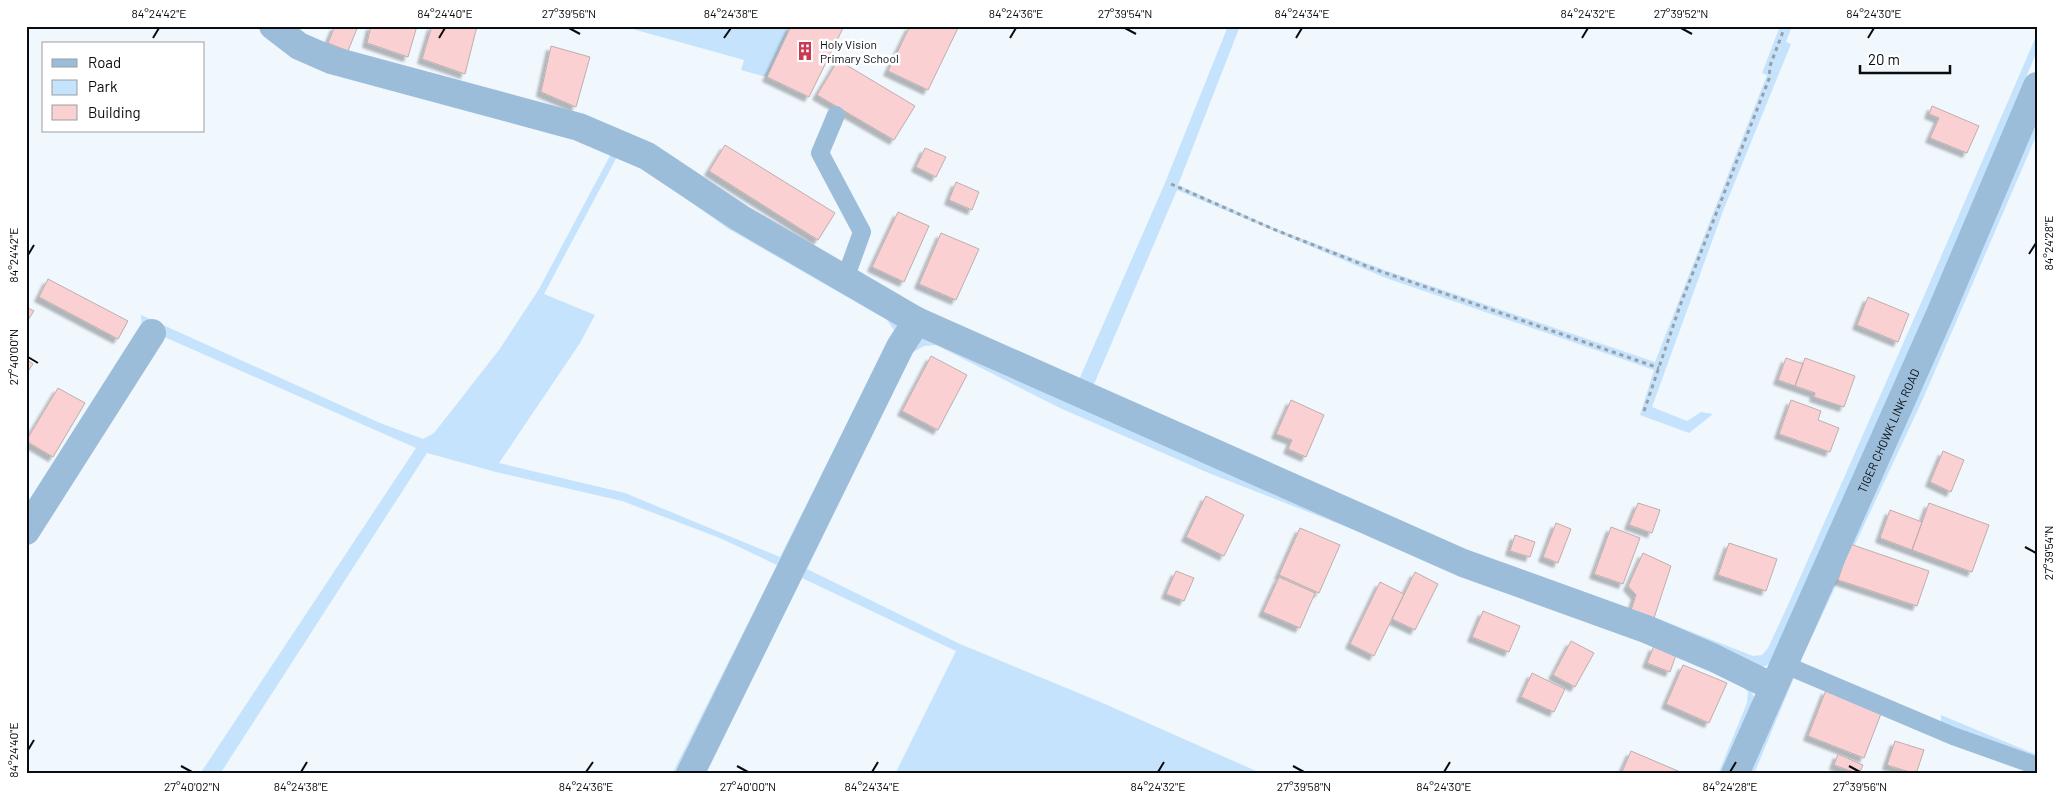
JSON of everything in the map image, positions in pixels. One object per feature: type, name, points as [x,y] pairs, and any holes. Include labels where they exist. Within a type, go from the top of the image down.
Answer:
[{"type":"street","points":[[273,26],[299,46],[331,60],[578,127],[647,156],[740,218],[917,321],[1463,563],[1646,629],[1714,658],[1778,675]]},
{"type":"street","name":"TIGER CHOWK LINK ROAD","points":[[1735,774],[1778,675],[1851,518],[2037,86]]},
{"type":"street","points":[[690,774],[895,356],[917,321]]},
{"type":"street","points":[[26,531],[152,333]]},
{"type":"lane","points":[[836,115],[820,153],[862,232],[845,279]]},
{"type":"lane","points":[[1778,675],[2037,766]]},
{"type":"path","points":[[1644,411],[1681,303],[1769,79],[1770,66],[1786,26]]},
{"type":"path","points":[[1171,184],[1272,229],[1374,270],[1659,368]]},
{"type":"green space","points":[[630,26],[791,26],[767,77],[741,70],[744,60],[629,28]]},
{"type":"green space","points":[[1228,26],[1240,26],[1178,185],[1274,228],[1387,271],[1655,362],[1767,75],[1762,73],[1780,26],[1792,26],[1786,42],[1791,44],[1723,211],[1652,407],[1687,421],[1701,412],[1713,414],[1689,433],[1640,415],[1654,370],[1386,278],[1177,190],[1092,389],[1078,382],[1165,183]]},
{"type":"green space","points":[[2037,34],[2037,51],[1909,357],[1773,660],[1766,666],[1757,667],[1511,571],[1502,562],[1659,619],[1753,656],[1762,655],[1768,648],[1788,605]]},
{"type":"green space","points":[[2037,119],[2037,134],[1922,401],[1802,658],[1754,774],[1748,774]]},
{"type":"green space","points":[[613,145],[900,326],[683,774],[672,774],[777,565],[720,538],[622,501],[496,472],[427,453],[220,774],[200,774],[416,448],[160,335],[142,329],[141,315],[380,423],[423,439],[434,433],[499,350],[539,289],[612,152]],"holes":[[[618,155],[653,175],[727,228],[887,320],[894,330],[780,557],[625,493],[499,463],[580,343],[595,315],[544,294]]]},
{"type":"green space","points":[[927,337],[937,338],[1067,402],[1221,469],[1413,549],[1691,655],[1741,679],[1750,687],[1754,697],[1724,774],[1718,774],[1747,703],[1748,692],[1738,682],[1675,651],[1452,568],[1211,474],[1060,408],[936,345],[924,346],[913,352],[807,569],[960,644],[1098,701],[1263,774],[895,774],[956,651],[802,578],[706,774],[697,774],[795,573],[909,350],[918,341]]},
{"type":"green space","points":[[1941,715],[2037,755],[2037,774],[1941,741]]},
{"type":"building","points":[[335,26],[358,26],[348,51],[328,43]]},
{"type":"building","points":[[371,26],[417,26],[408,57],[367,43]]},
{"type":"building","points":[[432,26],[477,26],[465,74],[422,59]]},
{"type":"building","name":"Holy Vision Primary School","points":[[791,26],[844,26],[809,97],[767,77]]},
{"type":"building","name":"Holy Vision Primary School","points":[[910,26],[959,26],[928,90],[888,71]]},
{"type":"building","points":[[551,46],[590,57],[576,107],[541,92]]},
{"type":"building","points":[[838,60],[915,106],[894,140],[817,95]]},
{"type":"building","points":[[1932,106],[1979,126],[1967,153],[1930,138],[1939,118],[1929,114]]},
{"type":"building","points":[[725,145],[835,213],[818,240],[709,171]]},
{"type":"building","points":[[925,148],[946,157],[936,177],[916,167]]},
{"type":"building","points":[[956,182],[979,192],[972,210],[949,200]]},
{"type":"building","points":[[898,212],[929,226],[904,282],[872,267]]},
{"type":"building","points":[[941,233],[979,249],[956,300],[919,284]]},
{"type":"building","points":[[48,279],[128,321],[118,339],[39,297]]},
{"type":"building","points":[[1868,297],[1909,314],[1898,342],[1857,325]]},
{"type":"building","points":[[26,307],[34,311],[26,323]]},
{"type":"building","points":[[931,356],[967,375],[938,430],[902,411]]},
{"type":"building","points":[[1786,358],[1803,364],[1795,386],[1778,380]]},
{"type":"building","points":[[1805,358],[1855,376],[1844,407],[1814,397],[1815,393],[1795,386]]},
{"type":"building","points":[[26,359],[33,364],[26,374]]},
{"type":"building","points":[[58,388],[85,403],[53,457],[26,441]]},
{"type":"building","points":[[1291,400],[1324,415],[1306,457],[1288,449],[1292,440],[1276,434]]},
{"type":"building","points":[[1791,400],[1821,411],[1818,420],[1839,428],[1830,452],[1779,434]]},
{"type":"building","points":[[1943,451],[1964,460],[1951,492],[1930,482]]},
{"type":"building","points":[[1206,496],[1244,515],[1224,556],[1186,537]]},
{"type":"building","points":[[1638,503],[1660,510],[1652,533],[1629,525]]},
{"type":"building","points":[[1929,503],[1989,525],[1972,572],[1912,550]]},
{"type":"building","points":[[1890,510],[1922,522],[1912,550],[1880,538]]},
{"type":"building","points":[[1556,523],[1571,529],[1558,563],[1543,557]]},
{"type":"building","points":[[1611,527],[1640,538],[1623,584],[1594,574]]},
{"type":"building","points":[[1300,528],[1340,545],[1319,593],[1279,575]]},
{"type":"building","points":[[1515,535],[1535,542],[1530,557],[1510,551]]},
{"type":"building","points":[[1729,543],[1777,559],[1766,591],[1718,575]]},
{"type":"building","points":[[1850,544],[1929,571],[1917,606],[1838,580]]},
{"type":"building","points":[[1643,553],[1671,566],[1654,618],[1631,610],[1636,595],[1628,586]]},
{"type":"building","points":[[1176,571],[1194,578],[1184,601],[1166,594]]},
{"type":"building","points":[[1415,572],[1438,584],[1415,630],[1392,619]]},
{"type":"building","points":[[1279,577],[1315,593],[1300,628],[1263,612]]},
{"type":"building","points":[[1380,582],[1404,594],[1374,656],[1350,644]]},
{"type":"building","points":[[1483,611],[1520,626],[1509,652],[1472,637]]},
{"type":"building","points":[[1571,641],[1594,653],[1575,687],[1553,675]]},
{"type":"building","points":[[1654,646],[1676,655],[1670,672],[1647,663]]},
{"type":"building","points":[[1683,665],[1727,683],[1709,723],[1666,704]]},
{"type":"building","points":[[1532,673],[1565,689],[1554,712],[1521,697]]},
{"type":"building","points":[[1826,690],[1882,711],[1864,758],[1808,736]]},
{"type":"building","points":[[1895,741],[1924,750],[1916,774],[1887,765]]},
{"type":"building","points":[[1631,751],[1685,774],[1621,774]]},
{"type":"building","points":[[1838,754],[1863,765],[1859,774],[1834,765]]},
{"type":"place","name":"Holy Vision Primary School","points":[[805,51]]}]
